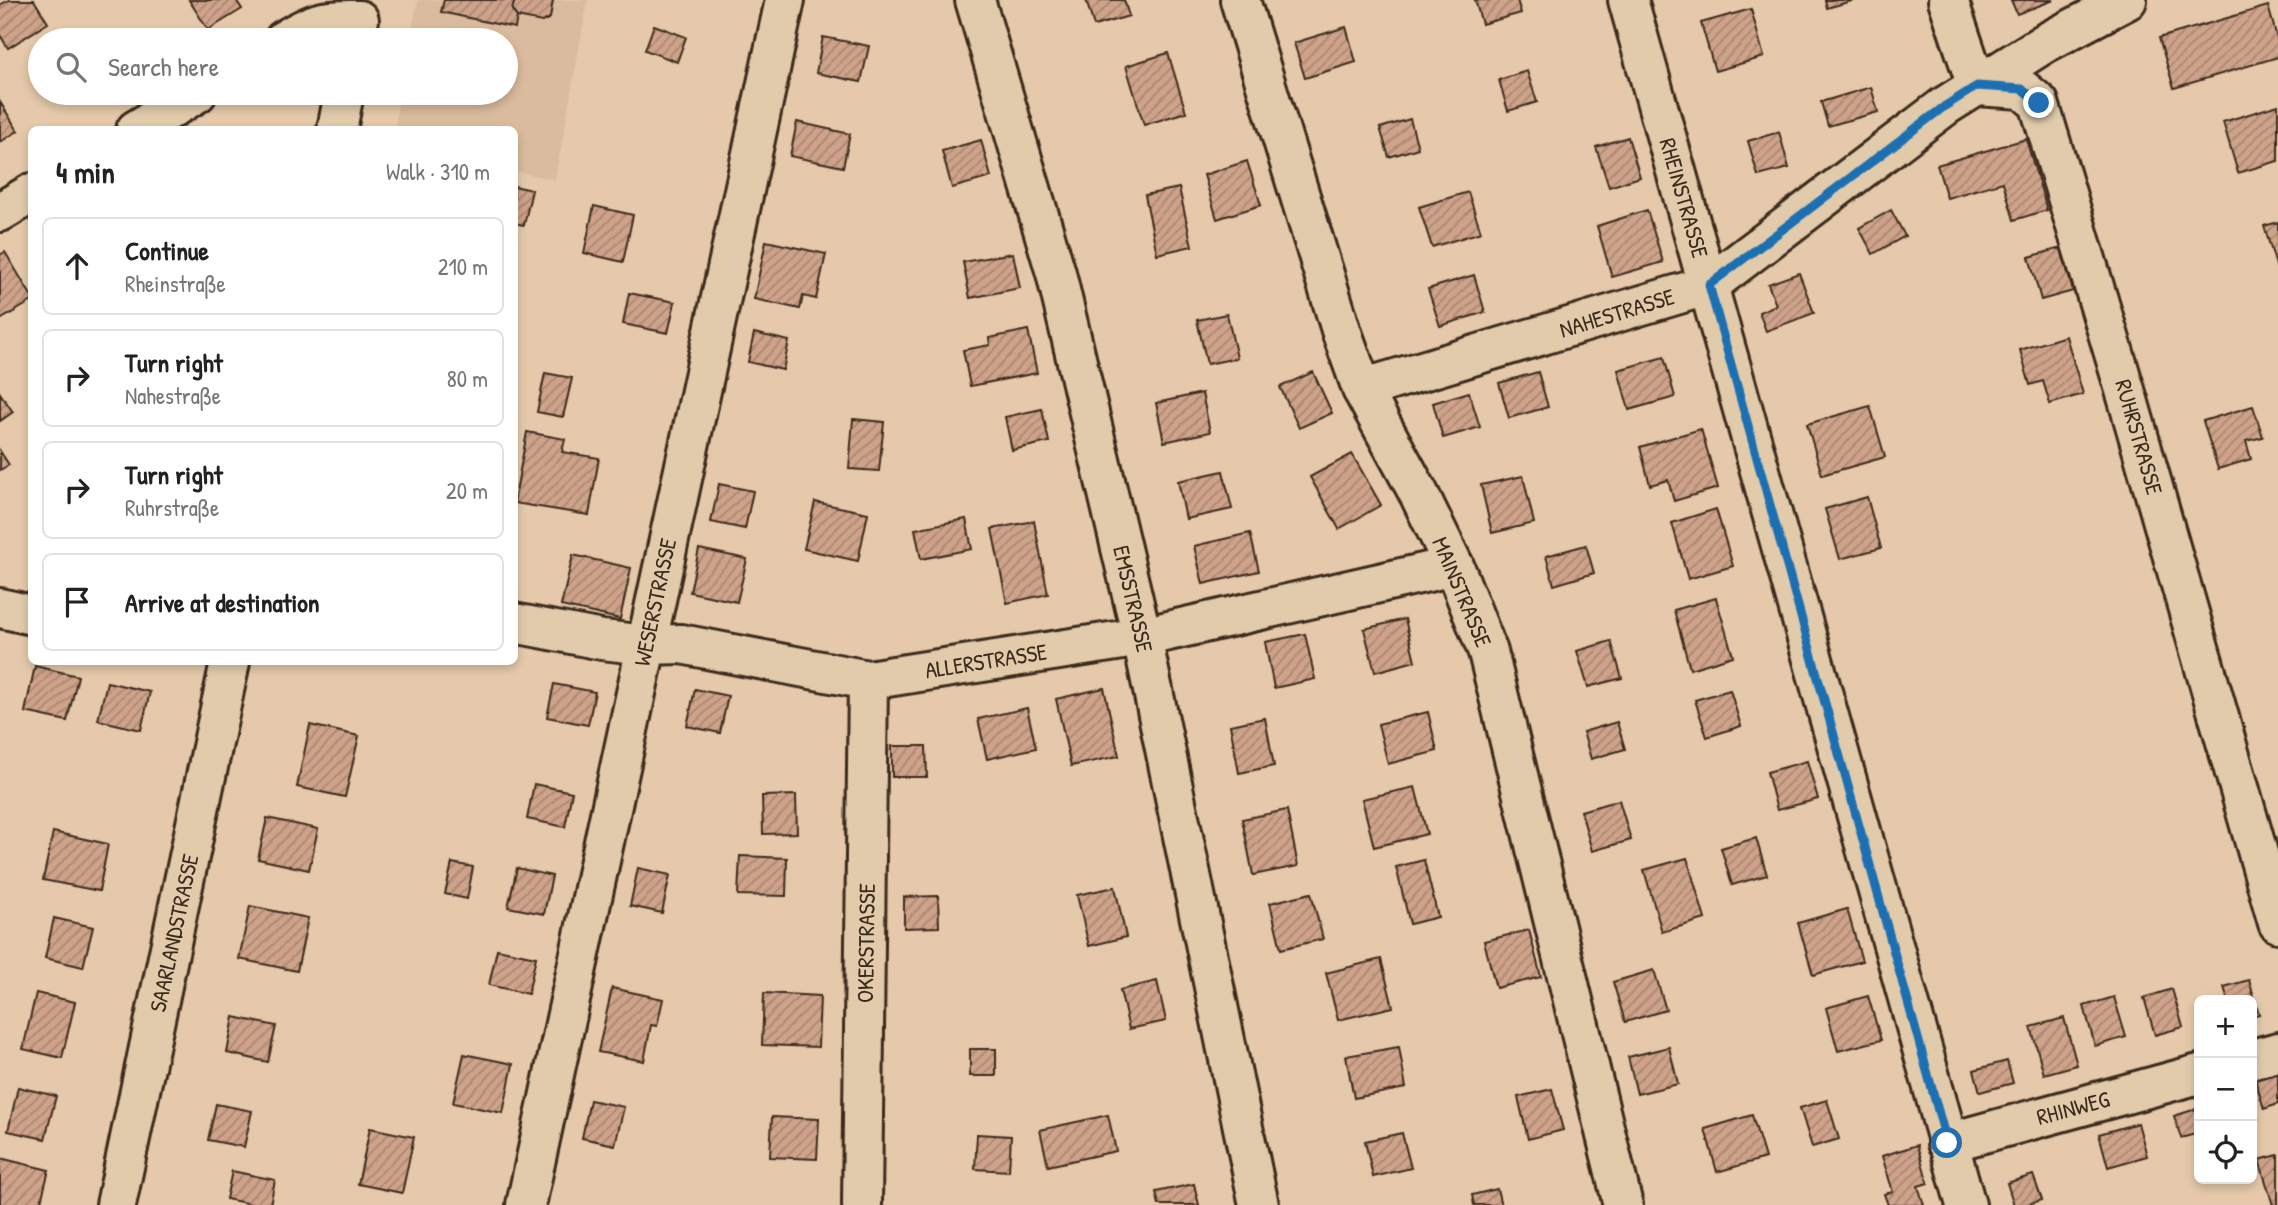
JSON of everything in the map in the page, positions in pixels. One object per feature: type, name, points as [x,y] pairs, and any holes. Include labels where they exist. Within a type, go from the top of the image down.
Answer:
[{"type":"street","name":"WESERSTRASSE","points":[[526,1205],[785,0]]},
{"type":"street","name":"EMSSTRASSE","points":[[975,0],[1056,273],[1142,636],[1259,1205]]},
{"type":"street","name":"MAINSTRASSE","points":[[1240,0],[1342,333],[1362,389],[1419,494],[1454,566],[1488,652],[1623,1205]]},
{"type":"street","name":"RHEINSTRASSE","points":[[1628,0],[1966,1205]]},
{"type":"street","points":[[1948,0],[1977,86]]},
{"type":"street","name":"NAHESTRASSE","points":[[1362,389],[1709,285],[1935,114],[2045,43],[2127,0]]},
{"type":"street","points":[[304,28],[330,19],[359,20]]},
{"type":"street","name":"RUHRSTRASSE","points":[[1977,86],[2022,89],[2039,103],[2128,400],[2278,923]]},
{"type":"street","points":[[143,126],[177,105]]},
{"type":"street","points":[[338,126],[342,105]]},
{"type":"street","points":[[0,212],[28,195]]},
{"type":"street","name":"ALLERSTRASSE","points":[[518,624],[602,640],[646,645],[681,644],[868,680],[1142,636],[1454,566]]},
{"type":"street","points":[[0,608],[28,614]]},
{"type":"street","name":"SAARLANDSTRASSE","points":[[116,1205],[229,665]]},
{"type":"street","name":"OKERSTRASSE","points":[[862,1205],[868,680]]},
{"type":"street","points":[[2256,1058],[2278,1052]]},
{"type":"street","name":"RHINWEG","points":[[1947,1143],[2194,1075]]},
{"type":"shaded area","points":[[418,0],[588,0],[555,180],[518,172],[518,126],[395,126],[398,105],[518,105],[518,28],[412,28]]},
{"type":"building","points":[[9,0],[34,0],[48,23],[40,28],[28,28],[28,36],[8,48],[0,35],[0,5]]},
{"type":"building","points":[[189,0],[236,0],[242,9],[211,28],[207,28]]},
{"type":"building","points":[[444,0],[515,0],[512,10],[517,17],[515,28],[441,12]]},
{"type":"building","points":[[515,0],[553,0],[550,18],[542,22],[517,17],[512,10]]},
{"type":"building","points":[[1086,0],[1124,0],[1129,16],[1094,26]]},
{"type":"building","points":[[1475,0],[1517,0],[1521,13],[1482,24]]},
{"type":"building","points":[[1825,0],[1855,0],[1827,8]]},
{"type":"building","points":[[2011,0],[2054,0],[2017,14]]},
{"type":"building","points":[[2268,6],[2278,41],[2278,57],[2174,88],[2159,38]]},
{"type":"building","points":[[1751,9],[1764,57],[1715,71],[1701,23]]},
{"type":"building","points":[[654,25],[686,37],[677,62],[645,50]]},
{"type":"building","points":[[1346,27],[1356,62],[1305,78],[1294,43]]},
{"type":"building","points":[[823,37],[869,46],[861,82],[816,73]]},
{"type":"building","points":[[1168,53],[1186,112],[1144,125],[1126,66]]},
{"type":"building","points":[[1527,71],[1537,102],[1508,111],[1499,80]]},
{"type":"building","points":[[1871,87],[1878,112],[1828,126],[1821,102]]},
{"type":"building","points":[[0,102],[18,131],[0,142]]},
{"type":"building","points":[[2278,105],[2278,161],[2238,173],[2223,122]]},
{"type":"building","points":[[1410,119],[1418,148],[1389,157],[1380,128]]},
{"type":"building","points":[[797,122],[850,134],[843,167],[790,156]]},
{"type":"building","points":[[1779,132],[1789,168],[1758,176],[1748,141]]},
{"type":"building","points":[[1628,137],[1640,177],[1609,187],[1596,147]]},
{"type":"building","points":[[2026,139],[2047,210],[2014,220],[2003,182],[1947,198],[1937,165]]},
{"type":"building","points":[[981,140],[991,177],[952,188],[942,151]]},
{"type":"building","points":[[1247,161],[1261,205],[1217,219],[1204,175]]},
{"type":"building","points":[[518,187],[532,190],[524,225],[518,224]]},
{"type":"building","points":[[1179,188],[1192,246],[1157,254],[1145,195]]},
{"type":"building","points":[[1468,192],[1481,232],[1432,247],[1419,207]]},
{"type":"building","points":[[594,206],[633,215],[623,262],[584,253]]},
{"type":"building","points":[[1647,210],[1663,262],[1612,277],[1597,226]]},
{"type":"building","points":[[1891,210],[1905,236],[1873,254],[1859,228]]},
{"type":"building","points":[[2278,222],[2278,272],[2264,226]]},
{"type":"building","points":[[766,241],[826,254],[816,299],[803,296],[800,309],[754,299]]},
{"type":"building","points":[[2061,248],[2073,291],[2041,300],[2029,257]]},
{"type":"building","points":[[5,252],[28,290],[28,303],[0,320],[0,255]]},
{"type":"building","points":[[1013,253],[1020,288],[970,298],[963,262]]},
{"type":"building","points":[[1799,273],[1814,313],[1766,331],[1759,312],[1776,305],[1768,284]]},
{"type":"building","points":[[1474,275],[1485,312],[1440,326],[1428,289]]},
{"type":"building","points":[[629,293],[675,302],[668,333],[623,324]]},
{"type":"building","points":[[1227,314],[1237,358],[1207,364],[1197,320]]},
{"type":"building","points":[[1028,330],[1037,373],[970,386],[963,350],[990,345],[989,338]]},
{"type":"building","points":[[754,333],[789,341],[783,370],[748,362]]},
{"type":"building","points":[[2066,336],[2083,394],[2050,404],[2043,381],[2030,385],[2020,350]]},
{"type":"building","points":[[1664,357],[1675,397],[1629,410],[1618,370]]},
{"type":"building","points":[[1313,372],[1332,413],[1299,428],[1280,387]]},
{"type":"building","points":[[1538,372],[1548,407],[1509,418],[1499,383]]},
{"type":"building","points":[[545,373],[572,378],[563,417],[537,412]]},
{"type":"building","points":[[1469,392],[1480,427],[1443,438],[1433,403]]},
{"type":"building","points":[[0,393],[13,412],[0,421]]},
{"type":"building","points":[[1202,393],[1210,432],[1164,442],[1156,403]]},
{"type":"building","points":[[1870,406],[1885,457],[1822,475],[1807,424]]},
{"type":"building","points":[[2253,406],[2263,437],[2246,441],[2251,459],[2218,469],[2203,421]]},
{"type":"building","points":[[1042,409],[1049,442],[1012,450],[1005,417]]},
{"type":"building","points":[[853,419],[884,422],[879,471],[849,469]]},
{"type":"building","points":[[1701,429],[1718,488],[1674,501],[1668,480],[1650,485],[1640,447]]},
{"type":"building","points":[[527,432],[565,439],[562,452],[599,458],[589,515],[518,504],[518,481]]},
{"type":"building","points":[[0,451],[9,465],[0,470]]},
{"type":"building","points":[[1352,454],[1381,505],[1339,529],[1310,477]]},
{"type":"building","points":[[1223,471],[1232,509],[1186,519],[1178,481]]},
{"type":"building","points":[[1523,476],[1534,523],[1492,533],[1481,485]]},
{"type":"building","points":[[719,484],[753,491],[745,529],[711,522]]},
{"type":"building","points":[[1867,497],[1881,548],[1840,559],[1825,509]]},
{"type":"building","points":[[815,502],[868,513],[858,561],[804,549]]},
{"type":"building","points":[[1716,509],[1733,566],[1688,579],[1672,523]]},
{"type":"building","points":[[966,519],[972,549],[921,559],[915,529]]},
{"type":"building","points":[[1034,521],[1048,594],[1007,603],[992,529]]},
{"type":"building","points":[[1250,533],[1259,571],[1203,584],[1194,546]]},
{"type":"building","points":[[1586,545],[1594,573],[1554,585],[1546,556]]},
{"type":"building","points":[[699,549],[747,559],[737,602],[690,592]]},
{"type":"building","points":[[573,555],[631,568],[620,619],[561,606]]},
{"type":"building","points":[[1716,598],[1733,656],[1690,669],[1674,610]]},
{"type":"building","points":[[1405,619],[1415,661],[1375,672],[1364,629]]},
{"type":"building","points":[[1305,634],[1315,679],[1274,688],[1265,642]]},
{"type":"building","points":[[1611,641],[1622,678],[1588,687],[1577,651]]},
{"type":"building","points":[[35,666],[78,676],[67,721],[25,712]]},
{"type":"building","points":[[107,682],[150,692],[141,730],[98,720]]},
{"type":"building","points":[[554,684],[595,692],[588,725],[547,717]]},
{"type":"building","points":[[1104,688],[1119,756],[1071,766],[1056,699]]},
{"type":"building","points":[[695,689],[728,696],[720,733],[687,726]]},
{"type":"building","points":[[1730,690],[1741,726],[1707,737],[1695,700]]},
{"type":"building","points":[[1027,708],[1036,748],[987,759],[978,719]]},
{"type":"building","points":[[1428,712],[1437,751],[1388,764],[1378,724]]},
{"type":"building","points":[[1265,718],[1274,766],[1239,773],[1230,725]]},
{"type":"building","points":[[1617,722],[1625,749],[1591,759],[1583,732]]},
{"type":"building","points":[[310,725],[359,736],[345,797],[297,787]]},
{"type":"building","points":[[892,746],[926,746],[927,777],[892,777]]},
{"type":"building","points":[[1807,761],[1818,799],[1777,810],[1767,772]]},
{"type":"building","points":[[534,784],[572,792],[565,827],[527,819]]},
{"type":"building","points":[[1415,787],[1427,834],[1374,847],[1362,799]]},
{"type":"building","points":[[796,795],[797,833],[763,834],[762,796]]},
{"type":"building","points":[[1619,800],[1631,840],[1592,851],[1581,811]]},
{"type":"building","points":[[1287,810],[1298,866],[1253,875],[1242,819]]},
{"type":"building","points":[[267,818],[318,829],[309,870],[258,859]]},
{"type":"building","points":[[53,832],[108,844],[99,891],[43,880]]},
{"type":"building","points":[[1756,838],[1767,875],[1732,885],[1721,848]]},
{"type":"building","points":[[740,856],[787,858],[786,896],[738,895]]},
{"type":"building","points":[[1687,858],[1705,919],[1662,932],[1644,870]]},
{"type":"building","points":[[1424,860],[1438,917],[1410,924],[1396,867]]},
{"type":"building","points":[[452,863],[473,867],[467,899],[445,894]]},
{"type":"building","points":[[517,868],[552,876],[544,914],[508,907]]},
{"type":"building","points":[[638,868],[670,875],[662,913],[630,906]]},
{"type":"building","points":[[1115,887],[1126,937],[1089,946],[1077,895]]},
{"type":"building","points":[[1311,893],[1323,939],[1281,949],[1270,903]]},
{"type":"building","points":[[938,896],[939,927],[904,928],[904,897]]},
{"type":"building","points":[[250,906],[308,918],[297,971],[239,959]]},
{"type":"building","points":[[1847,909],[1862,961],[1813,975],[1798,923]]},
{"type":"building","points":[[54,918],[93,927],[83,967],[45,958]]},
{"type":"building","points":[[1529,930],[1541,977],[1496,988],[1484,941]]},
{"type":"building","points":[[497,949],[536,957],[528,994],[489,985]]},
{"type":"building","points":[[1381,959],[1393,1007],[1338,1020],[1326,973]]},
{"type":"building","points":[[1654,970],[1666,1010],[1625,1022],[1613,982]]},
{"type":"building","points":[[2249,980],[2253,995],[2226,995],[2224,987]]},
{"type":"building","points":[[1157,981],[1166,1021],[1129,1029],[1120,990]]},
{"type":"building","points":[[612,988],[663,999],[657,1026],[651,1025],[644,1061],[598,1052]]},
{"type":"building","points":[[2172,989],[2183,1027],[2155,1035],[2144,998]]},
{"type":"building","points":[[36,993],[75,1002],[62,1058],[23,1049]]},
{"type":"building","points":[[764,993],[820,996],[818,1047],[762,1045]]},
{"type":"building","points":[[1868,996],[1881,1040],[1838,1051],[1826,1008]]},
{"type":"building","points":[[2114,997],[2126,1037],[2095,1046],[2084,1006]]},
{"type":"building","points":[[234,1017],[276,1026],[268,1062],[227,1053]]},
{"type":"building","points":[[2064,1018],[2077,1065],[2044,1074],[2031,1027]]},
{"type":"building","points":[[1399,1047],[1406,1088],[1354,1098],[1346,1056]]},
{"type":"building","points":[[1669,1047],[1678,1084],[1637,1094],[1628,1057]]},
{"type":"building","points":[[970,1049],[996,1049],[996,1076],[970,1076]]},
{"type":"building","points":[[464,1054],[513,1064],[503,1113],[453,1103]]},
{"type":"building","points":[[2007,1061],[2013,1083],[1980,1092],[1974,1070]]},
{"type":"building","points":[[2278,1073],[2278,1104],[2264,1109],[2257,1078]]},
{"type":"building","points":[[18,1087],[56,1096],[45,1139],[8,1131]]},
{"type":"building","points":[[1552,1089],[1563,1130],[1528,1139],[1518,1097]]},
{"type":"building","points":[[590,1100],[624,1107],[615,1145],[582,1138]]},
{"type":"building","points":[[1827,1100],[1839,1139],[1812,1147],[1800,1108]]},
{"type":"building","points":[[216,1104],[252,1111],[244,1147],[208,1140]]},
{"type":"building","points":[[2194,1110],[2194,1134],[2181,1138],[2174,1116]]},
{"type":"building","points":[[1108,1115],[1116,1151],[1048,1166],[1040,1130]]},
{"type":"building","points":[[1752,1115],[1765,1158],[1717,1172],[1705,1129]]},
{"type":"building","points":[[772,1117],[819,1119],[817,1159],[770,1157]]},
{"type":"building","points":[[2138,1123],[2147,1156],[2108,1167],[2099,1134]]},
{"type":"building","points":[[370,1128],[414,1137],[402,1193],[358,1184]]},
{"type":"building","points":[[1402,1133],[1411,1168],[1373,1177],[1365,1141]]},
{"type":"building","points":[[977,1134],[1011,1136],[1009,1171],[975,1169]]},
{"type":"building","points":[[1917,1145],[1928,1183],[1918,1186],[1924,1205],[1888,1205],[1884,1194],[1893,1192],[1882,1156]]},
{"type":"building","points":[[2278,1155],[2278,1205],[2273,1205],[2259,1160]]},
{"type":"building","points":[[0,1158],[49,1170],[40,1205],[0,1205]]},
{"type":"building","points":[[232,1171],[275,1180],[270,1205],[226,1199]]},
{"type":"building","points":[[2033,1175],[2042,1200],[2014,1205],[2007,1183]]},
{"type":"building","points":[[1194,1184],[1199,1205],[1159,1205],[1156,1192]]},
{"type":"building","points":[[1497,1189],[1501,1205],[1474,1205],[1472,1195]]},
{"type":"route","points":[[1947,1143],[1709,285],[1945,106],[1977,86],[2022,89],[2039,103]]}]
